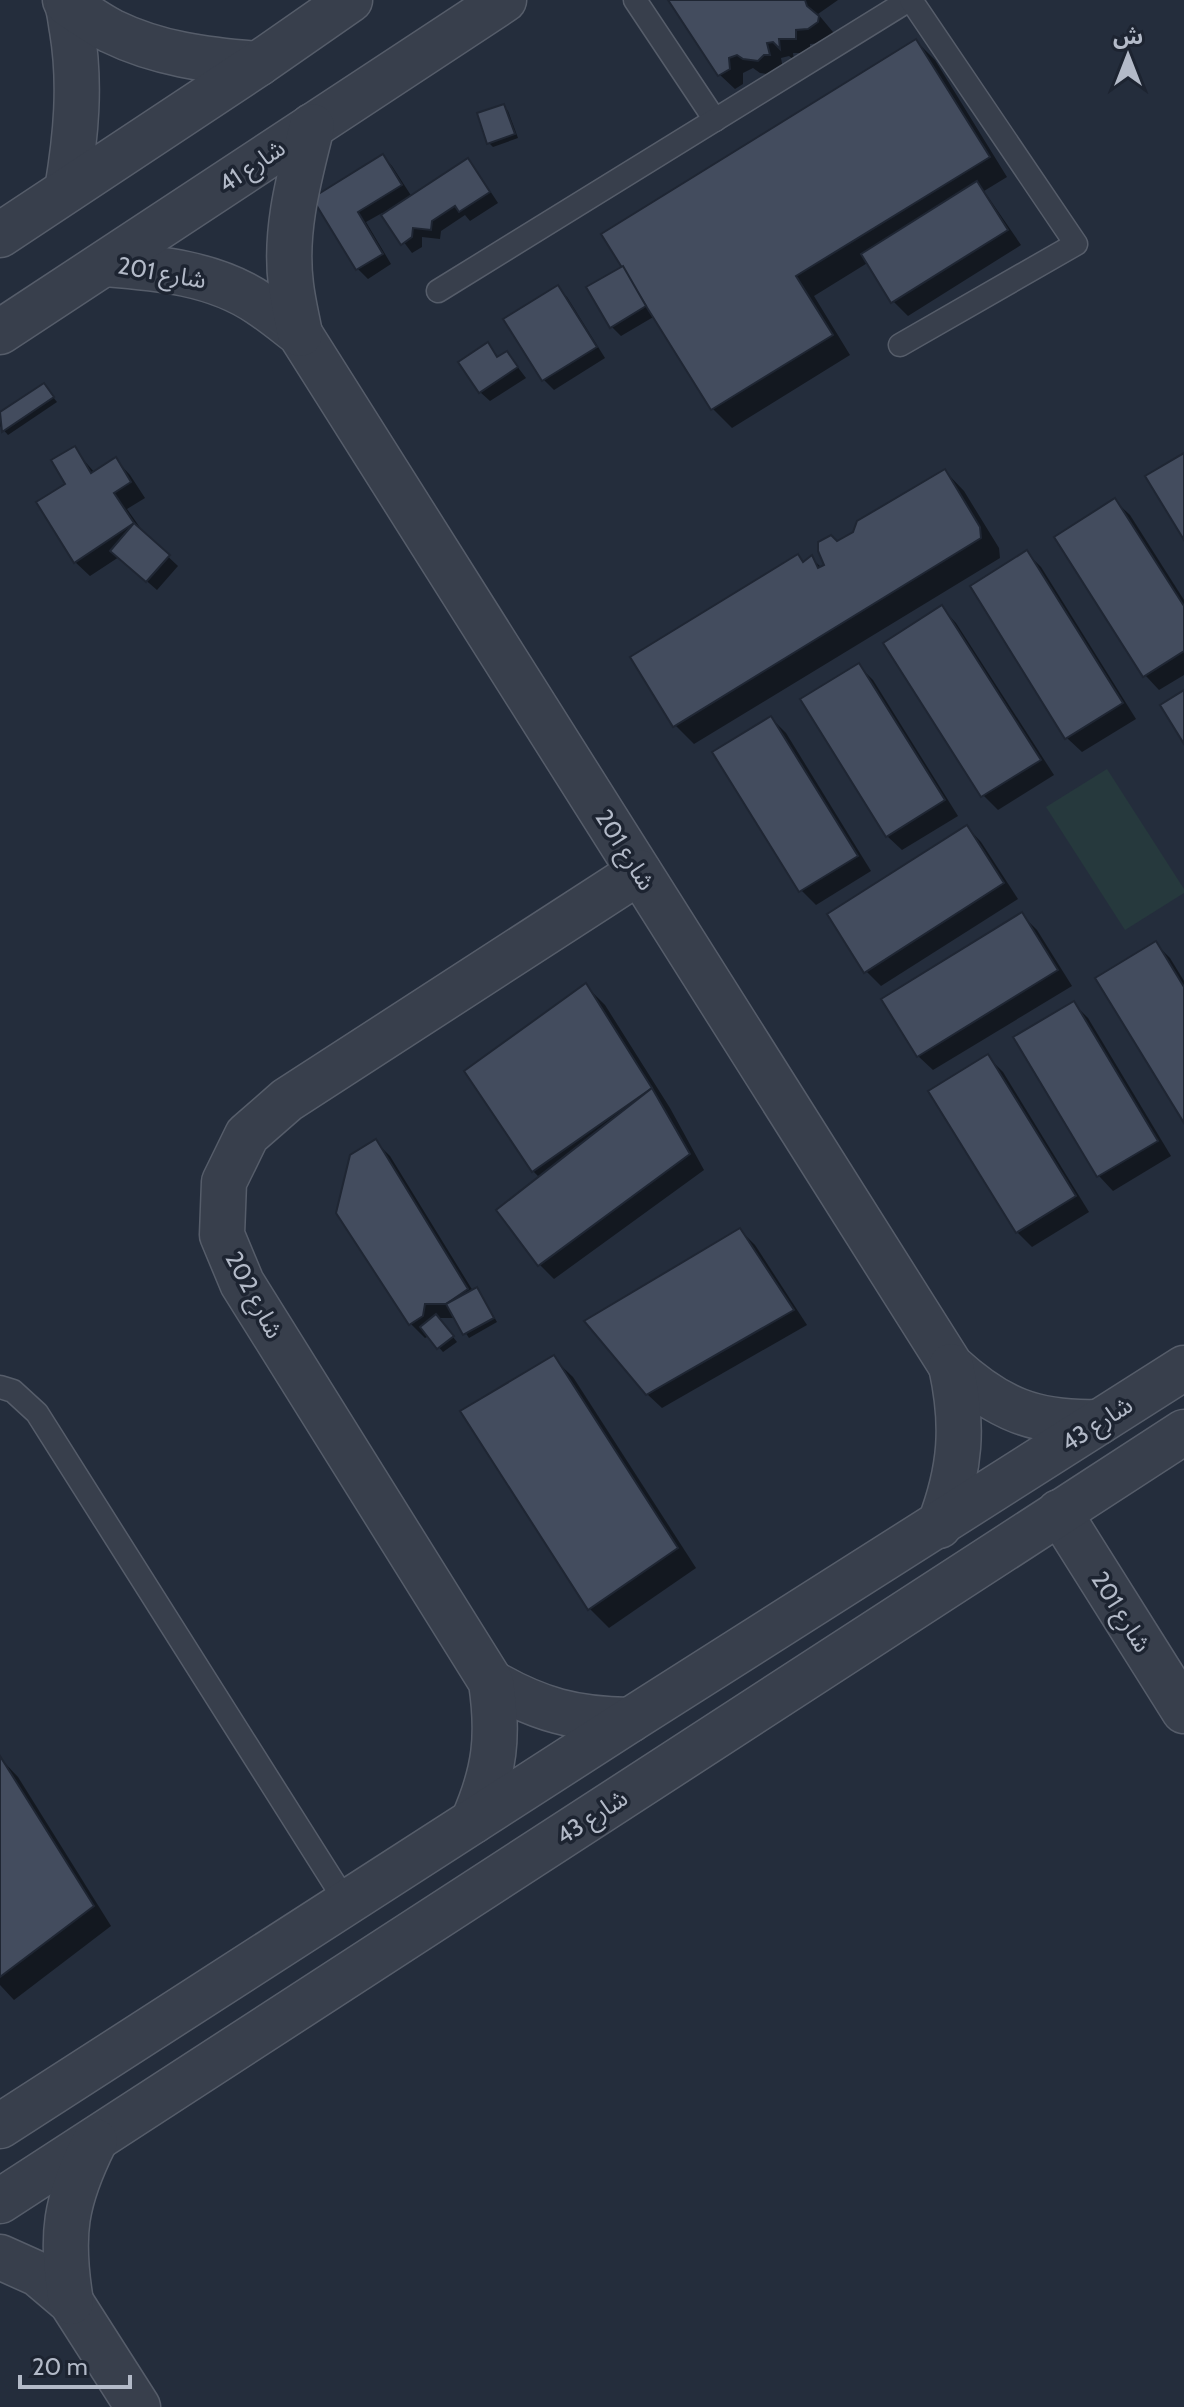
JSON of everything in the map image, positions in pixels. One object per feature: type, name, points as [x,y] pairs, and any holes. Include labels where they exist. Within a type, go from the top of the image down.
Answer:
[{"type":"street","points":[[0,235],[350,0]]},
{"type":"street","name":"شارع 41","points":[[0,332],[504,0]]},
{"type":"street","points":[[66,2],[110,30],[156,49],[205,60],[258,64]]},
{"type":"street","points":[[66,2],[75,49],[78,95],[67,190]]},
{"type":"street","name":"شارع 201","points":[[300,334],[290,284],[290,233],[298,181],[312,126]]},
{"type":"street","name":"شارع 201","points":[[105,264],[159,268],[211,280],[258,302],[300,334],[951,1366],[975,1388],[1003,1405],[1034,1417],[1067,1423],[1099,1422]]},
{"type":"street","name":"شارع 202","points":[[473,1821],[487,1788],[495,1753],[496,1718],[491,1682],[242,1283],[222,1235],[224,1182],[247,1135],[287,1100],[639,872]]},
{"type":"street","name":"شارع 201","points":[[939,1526],[951,1495],[958,1463],[958,1397],[951,1366]]},
{"type":"street","name":"شارع 43","points":[[0,2126],[1184,1368]]},
{"type":"street","name":"شارع 43","points":[[0,2201],[1184,1432]]},
{"type":"street","name":"شارع 201","points":[[1059,1512],[1184,1711]]},
{"type":"street","name":"شارع 202","points":[[491,1682],[523,1701],[557,1713],[593,1719],[630,1720]]},
{"type":"street","points":[[0,2094],[45,2097]]},
{"type":"street","points":[[71,2302],[64,2261],[66,2219],[76,2178],[95,2141]]},
{"type":"street","points":[[0,2257],[38,2274],[71,2302],[138,2407]]},
{"type":"lane","points":[[635,0],[715,120]]},
{"type":"lane","points":[[438,291],[910,0],[1076,244],[900,345]]},
{"type":"lane","points":[[0,1387],[13,1391],[37,1413],[346,1902]]},
{"type":"green space","points":[[1107,769],[1184,889],[1184,893],[1125,930],[1046,807]]},
{"type":"building","points":[[668,0],[805,0],[807,6],[819,16],[818,22],[808,29],[796,30],[796,39],[779,39],[780,49],[773,42],[767,43],[770,55],[764,55],[758,61],[737,55],[729,58],[730,69],[718,76]]},
{"type":"building","points":[[916,39],[990,157],[796,276],[833,335],[711,410],[601,234]]},
{"type":"building","points":[[504,104],[515,134],[487,144],[477,113]]},
{"type":"building","points":[[383,154],[402,185],[358,212],[383,254],[356,270],[312,198]]},
{"type":"building","points":[[468,158],[490,192],[459,212],[455,206],[432,221],[431,230],[413,228],[412,237],[401,245],[381,215]]},
{"type":"building","points":[[977,181],[1008,230],[891,303],[861,254]]},
{"type":"building","points":[[623,266],[646,306],[610,328],[586,287]]},
{"type":"building","points":[[558,285],[597,347],[542,381],[503,319]]},
{"type":"building","points":[[488,342],[497,357],[507,351],[518,367],[479,393],[458,362]]},
{"type":"building","points":[[44,383],[54,397],[2,432],[0,412]]},
{"type":"building","points":[[75,446],[91,473],[116,457],[131,482],[114,493],[134,523],[74,563],[36,502],[65,484],[51,460]]},
{"type":"building","points":[[1184,453],[1184,540],[1145,476]]},
{"type":"building","points":[[945,469],[980,527],[981,538],[673,727],[630,657],[798,554],[803,562],[812,555],[818,568],[824,565],[818,542],[831,535],[837,541],[853,532],[857,521]]},
{"type":"building","points":[[1115,498],[1184,606],[1184,651],[1143,677],[1054,537]]},
{"type":"building","points":[[134,523],[170,555],[146,582],[110,551]]},
{"type":"building","points":[[1027,550],[1123,703],[1065,739],[970,586]]},
{"type":"building","points":[[942,605],[1041,760],[981,797],[883,643]]},
{"type":"building","points":[[859,663],[945,800],[886,837],[800,699]]},
{"type":"building","points":[[1184,690],[1184,744],[1160,705]]},
{"type":"building","points":[[771,716],[858,856],[799,892],[712,752]]},
{"type":"building","points":[[967,825],[1004,883],[864,973],[827,914]]},
{"type":"building","points":[[1022,912],[1058,970],[917,1057],[881,999]]},
{"type":"building","points":[[1156,941],[1184,987],[1184,1123],[1095,978]]},
{"type":"building","points":[[586,983],[652,1088],[532,1172],[464,1071]]},
{"type":"building","points":[[1074,1001],[1158,1141],[1097,1177],[1013,1037]]},
{"type":"building","points":[[988,1054],[1076,1196],[1016,1233],[928,1091]]},
{"type":"building","points":[[652,1088],[690,1154],[538,1266],[496,1210]]},
{"type":"building","points":[[376,1139],[468,1289],[446,1304],[425,1304],[423,1316],[409,1325],[336,1213],[350,1155]]},
{"type":"building","points":[[740,1228],[794,1310],[646,1395],[584,1321]]},
{"type":"building","points":[[477,1287],[494,1318],[463,1335],[446,1304]]},
{"type":"building","points":[[436,1314],[454,1336],[437,1349],[420,1327]]},
{"type":"building","points":[[554,1355],[678,1548],[588,1610],[460,1411]]},
{"type":"building","points":[[0,1756],[94,1906],[0,1977]]}]
